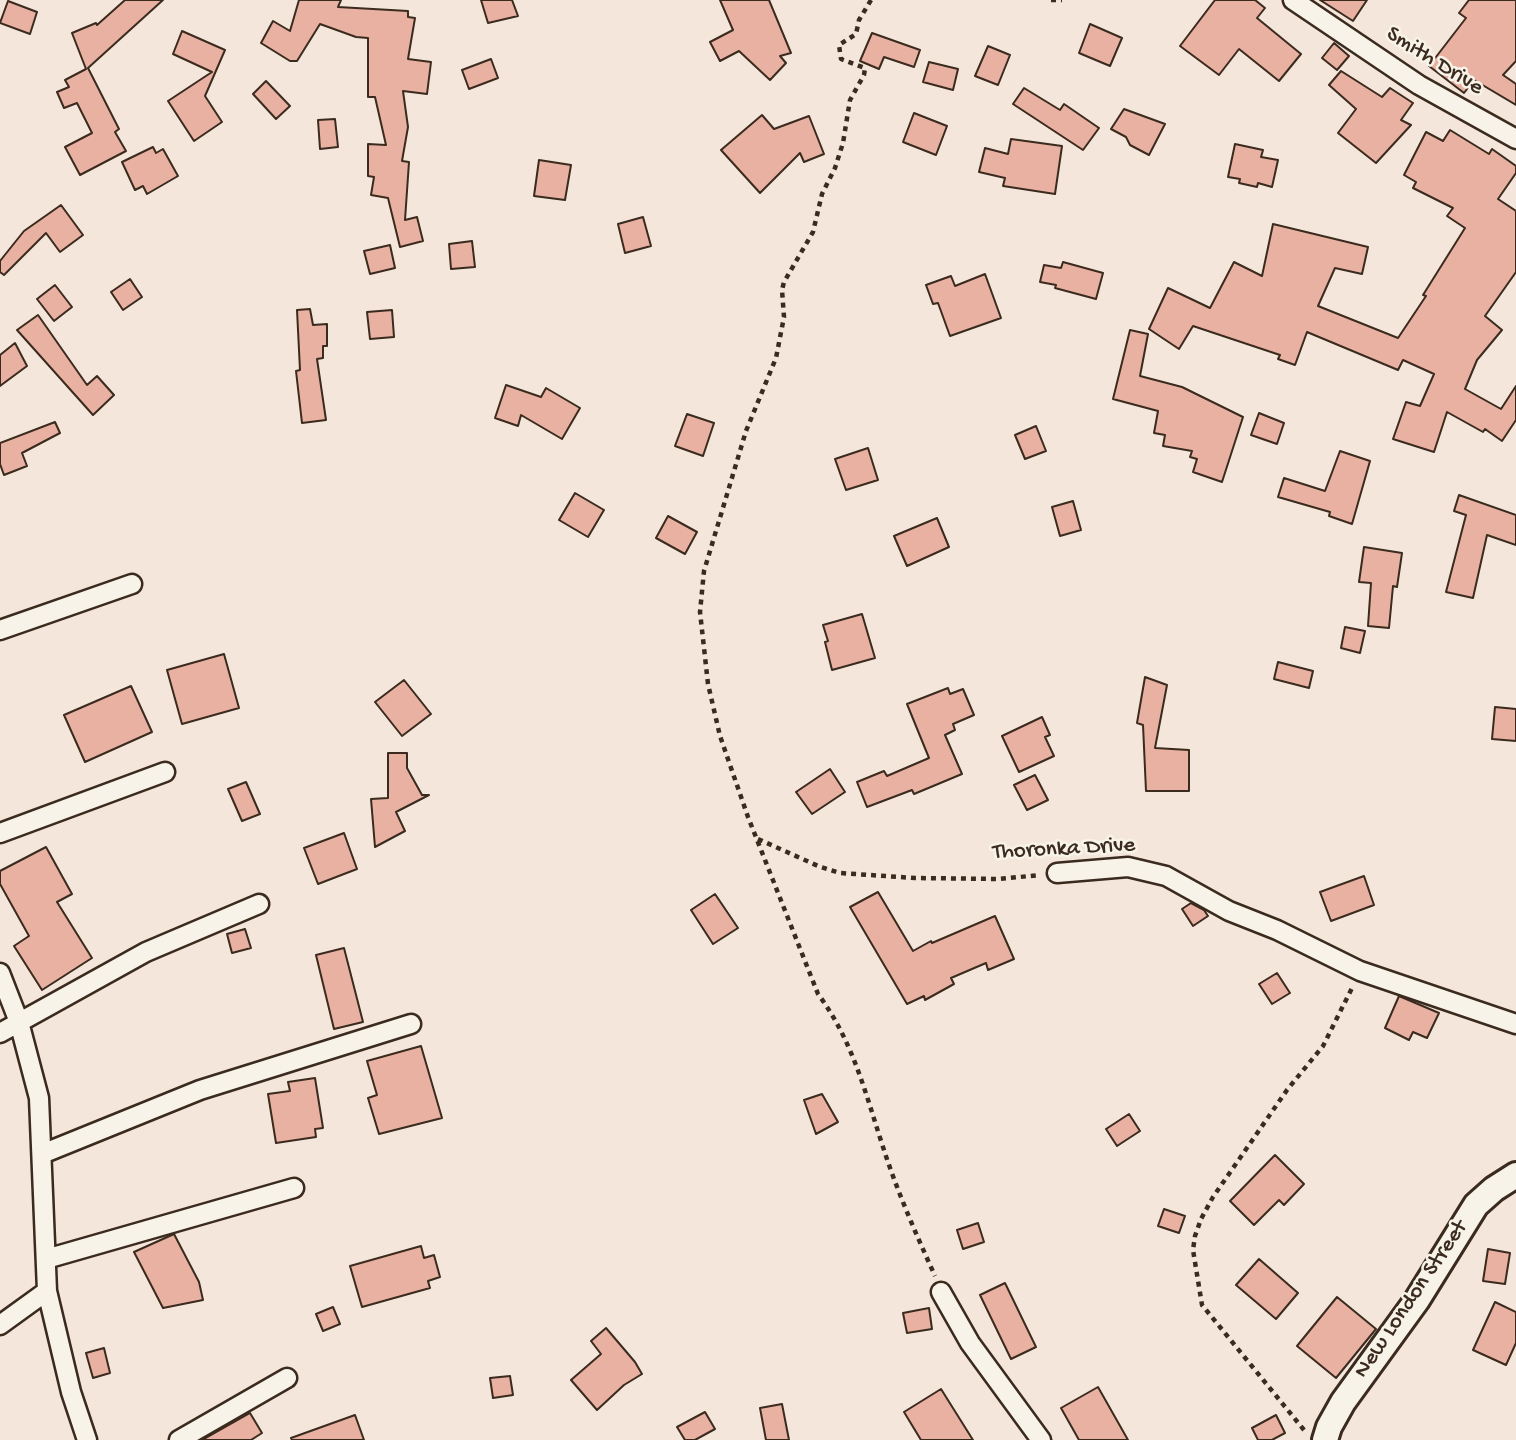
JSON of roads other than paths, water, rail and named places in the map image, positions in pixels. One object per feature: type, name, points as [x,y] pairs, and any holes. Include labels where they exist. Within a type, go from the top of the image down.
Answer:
[{"type":"street","name":"Smith Drive","points":[[1293,0],[1419,85],[1516,139]]},
{"type":"street","points":[[0,630],[132,584]]},
{"type":"street","points":[[0,834],[165,772]]},
{"type":"street","name":"Thoronka Drive","points":[[1057,873],[1110,867],[1148,870],[1166,876],[1229,911],[1277,930],[1360,971],[1516,1024]]},
{"type":"street","points":[[0,1033],[146,952],[259,904]]},
{"type":"street","points":[[0,973],[19,1022],[39,1098],[47,1291],[71,1392],[87,1440]]},
{"type":"street","points":[[43,1154],[200,1090],[411,1024]]},
{"type":"street","name":"New London Street","points":[[1325,1440],[1343,1402],[1417,1300],[1476,1205],[1516,1175]]},
{"type":"street","points":[[46,1259],[294,1188]]},
{"type":"street","points":[[0,1325],[47,1291]]},
{"type":"street","points":[[941,1292],[970,1343],[1041,1440]]},
{"type":"street","points":[[179,1440],[287,1378]]}]
